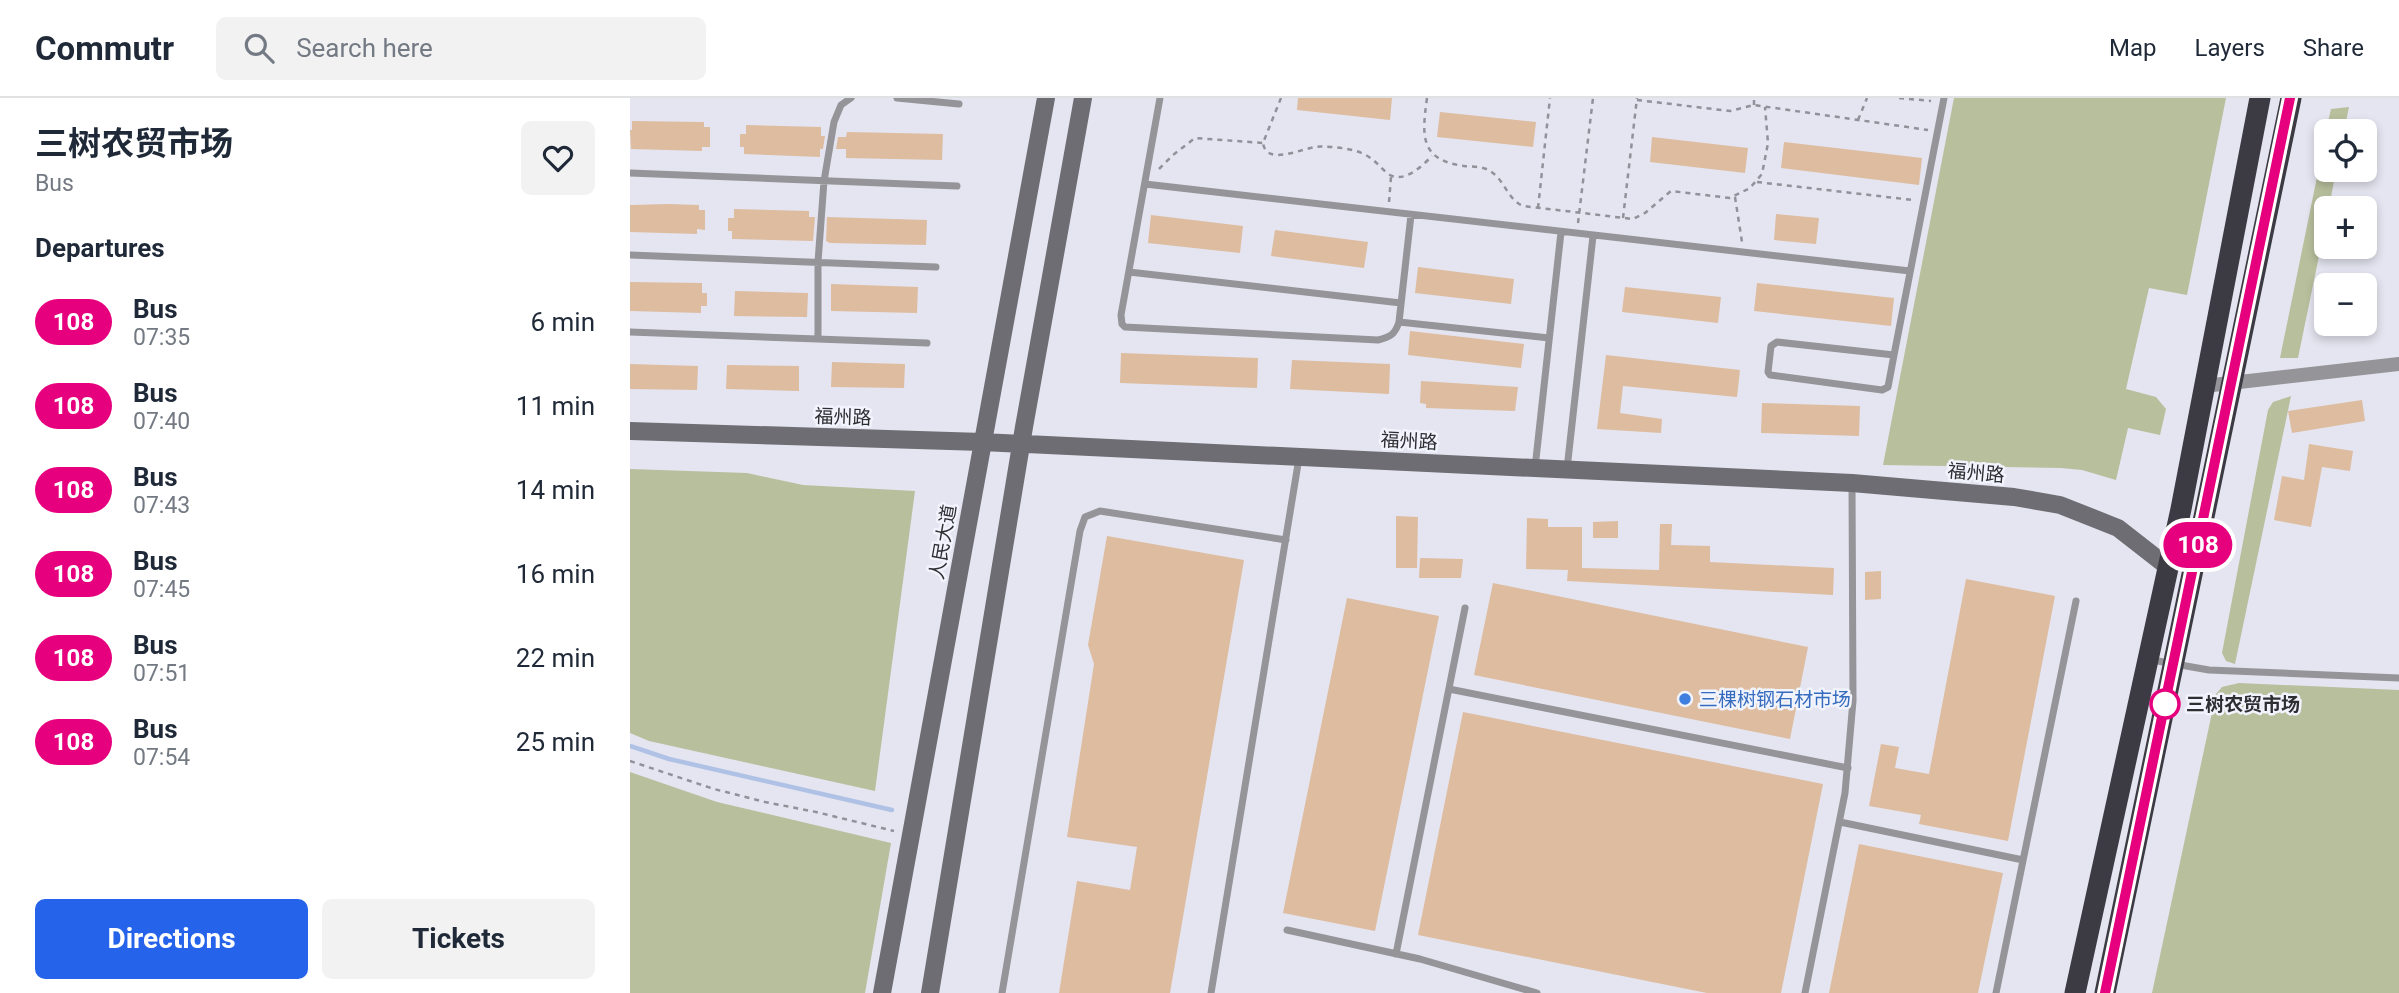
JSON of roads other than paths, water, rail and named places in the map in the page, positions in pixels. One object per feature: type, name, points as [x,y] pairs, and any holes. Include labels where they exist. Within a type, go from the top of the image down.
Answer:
[{"type":"highway","points":[[2075,993],[2168,567],[2260,98]]},
{"type":"highway","points":[[2105,993],[2291,98]]},
{"type":"street","name":"人民大道","points":[[882,993],[1046,98]]},
{"type":"street","points":[[930,993],[1021,444],[1083,98]]},
{"type":"street","points":[[2204,386],[2399,364]]},
{"type":"street","name":"福州路","points":[[630,431],[982,442],[1852,483],[2014,497],[2060,505],[2118,528],[2168,567]]},
{"type":"lane","points":[[818,339],[818,262],[824,181],[834,122],[841,105],[851,98]]},
{"type":"lane","points":[[897,98],[959,104]]},
{"type":"lane","points":[[1160,98],[1121,315],[1125,327],[1378,340],[1394,335],[1399,322],[1411,215]]},
{"type":"lane","points":[[1894,355],[1777,342],[1771,346],[1768,372],[1770,375],[1882,390],[1888,387],[1944,100]]},
{"type":"lane","points":[[630,173],[957,186]]},
{"type":"lane","points":[[1145,184],[1910,271]]},
{"type":"lane","points":[[1535,468],[1561,232]]},
{"type":"lane","points":[[1567,470],[1593,236]]},
{"type":"lane","points":[[630,255],[936,267]]},
{"type":"lane","points":[[1129,272],[1401,303]]},
{"type":"lane","points":[[1399,322],[1549,338]]},
{"type":"lane","points":[[630,332],[927,343]]},
{"type":"lane","points":[[1211,993],[1299,457]]},
{"type":"lane","points":[[1805,993],[1840,822],[1848,768],[1853,701],[1852,483]]},
{"type":"lane","points":[[1002,993],[1080,531],[1086,517],[1100,511],[1286,540]]},
{"type":"lane","points":[[1996,993],[2076,601]]},
{"type":"lane","points":[[1396,954],[1465,608]]},
{"type":"lane","points":[[2148,660],[2209,670],[2399,678]]},
{"type":"lane","points":[[1449,688],[1848,768]]},
{"type":"lane","points":[[1840,822],[2023,860]]},
{"type":"lane","points":[[1287,930],[1396,954],[1537,993]]},
{"type":"waterway","points":[[630,746],[669,759],[892,810]]},
{"type":"place","name":"三棵树钢石材市场","points":[[1685,699]]},
{"type":"place","name":"三树农贸市场","points":[[2165,704]]}]
